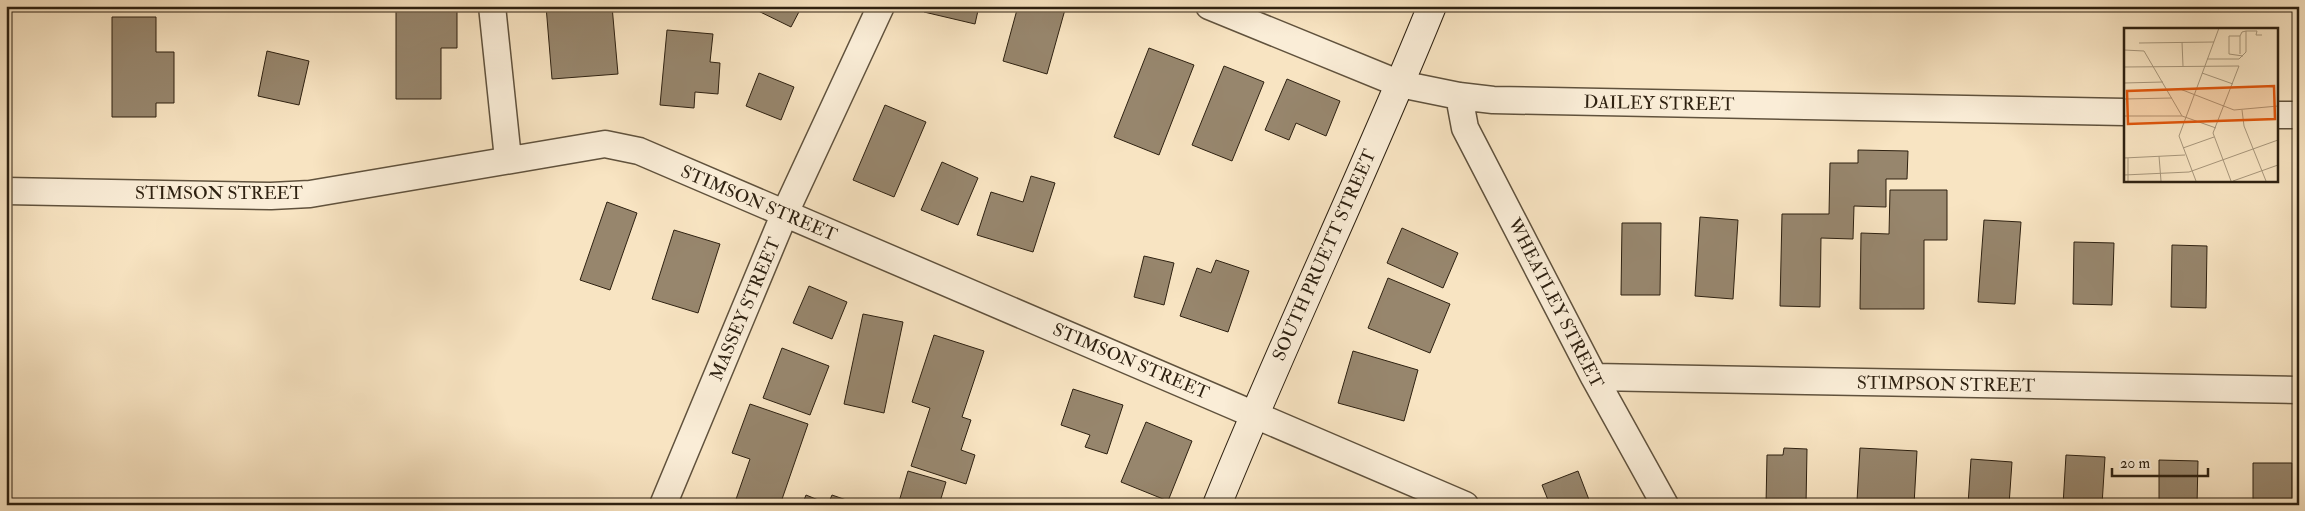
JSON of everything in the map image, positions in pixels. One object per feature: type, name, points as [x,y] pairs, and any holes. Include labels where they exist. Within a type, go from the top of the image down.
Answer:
[{"type":"street","points":[[492,6],[508,160]]},
{"type":"street","name":"MASSEY STREET","points":[[663,505],[784,214],[881,6]]},
{"type":"street","name":"DAILEY STREET","points":[[1209,6],[1400,84],[1459,96],[1493,100],[2124,112]]},
{"type":"street","name":"SOUTH PRUETT STREET","points":[[1217,505],[1254,413],[1400,84],[1432,6]]},
{"type":"street","name":"WHEATLEY STREET","points":[[1459,96],[1466,128],[1594,378],[1665,505]]},
{"type":"street","points":[[2278,114],[2299,115]]},
{"type":"street","name":"STIMSON STREET","points":[[6,191],[271,196],[300,194],[605,144],[640,151],[1465,505]]},
{"type":"street","name":"STIMPSON STREET","points":[[1594,378],[2299,390]]},
{"type":"building","points":[[396,6],[457,6],[457,48],[441,48],[441,99],[396,99]]},
{"type":"building","points":[[546,6],[612,6],[618,74],[552,79]]},
{"type":"building","points":[[748,6],[802,6],[791,27]]},
{"type":"building","points":[[925,6],[979,6],[975,24],[924,12]]},
{"type":"building","points":[[1018,6],[1066,6],[1047,74],[1003,61]]},
{"type":"building","points":[[112,17],[156,17],[156,52],[174,52],[174,103],[156,103],[156,117],[112,117]]},
{"type":"building","points":[[667,30],[713,34],[710,62],[720,63],[718,94],[695,92],[694,108],[660,105]]},
{"type":"building","points":[[1149,48],[1194,65],[1159,155],[1114,137]]},
{"type":"building","points":[[267,51],[309,61],[299,105],[258,96]]},
{"type":"building","points":[[1224,66],[1264,82],[1232,161],[1192,145]]},
{"type":"building","points":[[759,73],[794,87],[781,120],[746,106]]},
{"type":"building","points":[[1287,79],[1340,101],[1326,136],[1296,123],[1289,140],[1265,130]]},
{"type":"building","points":[[885,105],[926,122],[894,197],[853,180]]},
{"type":"building","points":[[1858,150],[1908,151],[1907,179],[1886,179],[1886,207],[1854,206],[1853,239],[1821,238],[1820,307],[1780,306],[1782,214],[1829,214],[1830,163],[1858,163]]},
{"type":"building","points":[[942,162],[978,178],[958,225],[921,210]]},
{"type":"building","points":[[1031,176],[1055,183],[1033,252],[977,235],[991,192],[1023,202]]},
{"type":"building","points":[[1890,190],[1947,190],[1947,240],[1924,240],[1924,309],[1860,309],[1861,233],[1889,234]]},
{"type":"building","points":[[607,202],[637,213],[610,290],[580,280]]},
{"type":"building","points":[[1700,217],[1738,220],[1733,299],[1695,296]]},
{"type":"building","points":[[1984,220],[2021,222],[2015,304],[1978,302]]},
{"type":"building","points":[[1622,223],[1661,223],[1660,295],[1621,295]]},
{"type":"building","points":[[1402,228],[1458,253],[1443,288],[1387,263]]},
{"type":"building","points":[[674,230],[720,244],[698,313],[652,299]]},
{"type":"building","points":[[2074,242],[2114,243],[2112,305],[2073,304]]},
{"type":"building","points":[[2172,245],[2207,246],[2206,308],[2171,307]]},
{"type":"building","points":[[1144,256],[1174,263],[1164,305],[1134,297]]},
{"type":"building","points":[[1216,260],[1249,271],[1228,332],[1180,316],[1197,268],[1211,273]]},
{"type":"building","points":[[1388,278],[1450,304],[1430,353],[1368,328]]},
{"type":"building","points":[[809,286],[847,302],[832,339],[793,323]]},
{"type":"building","points":[[863,314],[903,322],[884,413],[844,404]]},
{"type":"building","points":[[934,335],[984,351],[962,417],[971,420],[961,450],[975,455],[966,484],[911,466],[930,408],[912,402]]},
{"type":"building","points":[[782,348],[829,366],[810,415],[763,398]]},
{"type":"building","points":[[1353,351],[1418,370],[1404,421],[1338,403]]},
{"type":"building","points":[[1073,389],[1123,405],[1107,454],[1085,447],[1090,435],[1061,425]]},
{"type":"building","points":[[750,404],[808,424],[780,505],[734,505],[750,459],[732,453]]},
{"type":"building","points":[[1146,422],[1192,441],[1168,501],[1121,482]]},
{"type":"building","points":[[1784,448],[1807,449],[1806,505],[1766,505],[1767,455],[1783,455]]},
{"type":"building","points":[[1860,448],[1917,451],[1914,505],[1877,505],[1877,502],[1857,501]]},
{"type":"building","points":[[2066,455],[2105,457],[2102,505],[2063,505]]},
{"type":"building","points":[[1971,459],[2012,462],[2009,505],[1968,505]]},
{"type":"building","points":[[2159,460],[2198,461],[2197,505],[2159,505]]},
{"type":"building","points":[[2253,463],[2292,463],[2292,505],[2253,505]]},
{"type":"building","points":[[908,471],[946,482],[939,505],[898,505]]},
{"type":"building","points":[[1578,471],[1591,505],[1550,505],[1542,485]]},
{"type":"building","points":[[806,495],[828,504],[832,495],[852,502],[851,505],[802,505]]}]
